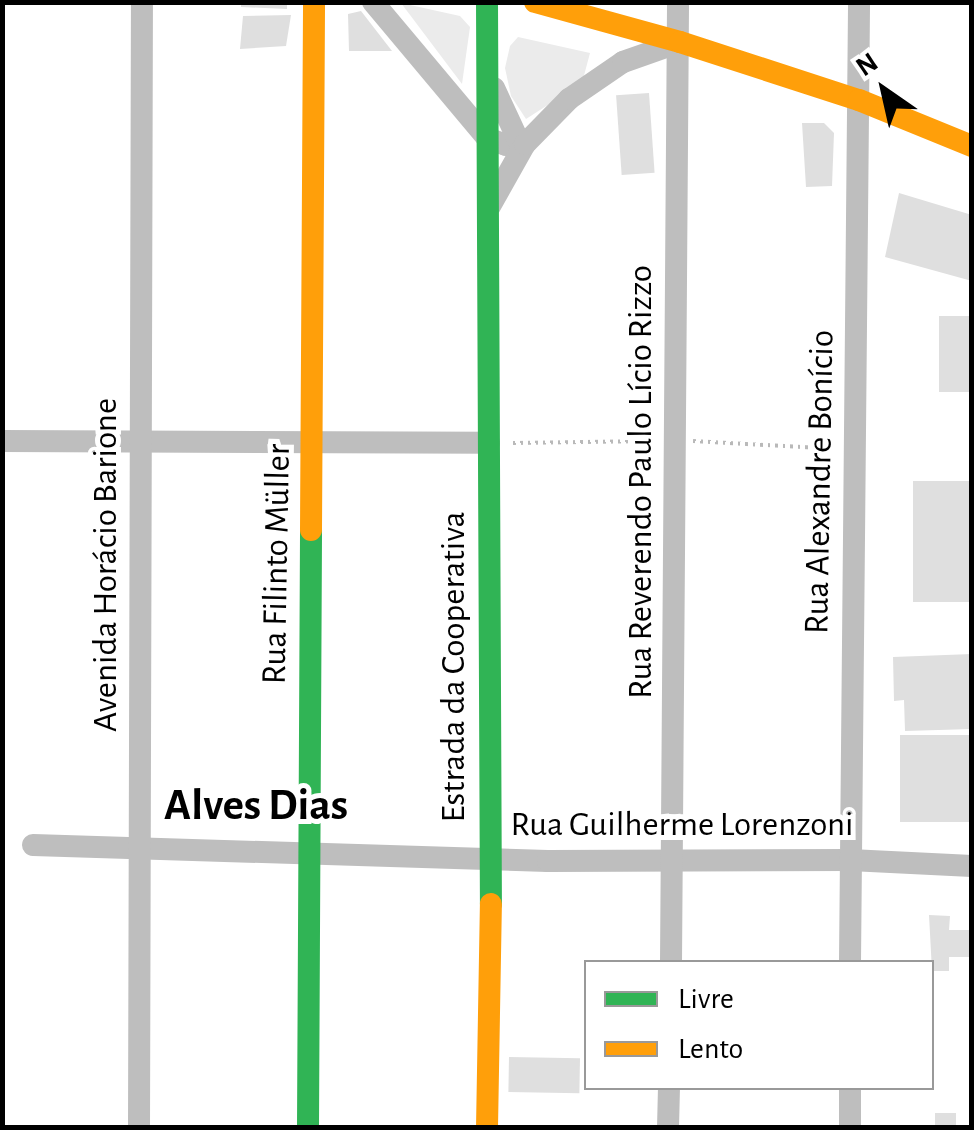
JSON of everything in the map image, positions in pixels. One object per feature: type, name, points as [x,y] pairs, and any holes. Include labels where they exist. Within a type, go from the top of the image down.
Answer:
[{"type":"street","name":"Avenida Horácio Barione","points":[[138,1128],[142,2]]},
{"type":"street","name":"Rua Filinto Müller","points":[[308,1128],[314,2]]},
{"type":"street","points":[[373,2],[487,138],[523,144],[569,99],[599,77],[623,62],[680,42]]},
{"type":"street","name":"Estrada da Cooperativa","points":[[487,2],[487,1128]]},
{"type":"street","points":[[535,2],[680,42],[859,100],[972,146]]},
{"type":"street","name":"Rua Reverendo Paulo Lício Rizzo","points":[[671,960],[678,2]]},
{"type":"street","name":"Rua Alexandre Bonício","points":[[850,960],[859,2]]},
{"type":"street","name":"Estrada da Cooperativa","points":[[490,76],[505,120],[523,144],[490,206]]},
{"type":"street","points":[[2,442],[488,443]]},
{"type":"street","name":"Rua Guilherme Lorenzoni","points":[[32,845],[490,858],[850,860],[972,866]]},
{"type":"street","points":[[668,1128],[669,1090]]},
{"type":"street","points":[[850,1090],[850,1128]]},
{"type":"path","points":[[488,443],[676,440],[855,450]]},
{"type":"shaded area","points":[[401,3],[460,16],[470,27],[462,84]]},
{"type":"shaded area","points":[[518,37],[590,53],[582,83],[526,119],[511,96],[505,68],[510,46]]},
{"type":"building","points":[[241,2],[287,2],[287,9],[241,7]]},
{"type":"building","points":[[361,11],[392,51],[349,51],[348,14]]},
{"type":"building","points":[[291,15],[286,46],[240,49],[243,16]]},
{"type":"building","points":[[649,93],[655,173],[622,175],[616,95]]},
{"type":"building","points":[[802,123],[824,123],[834,133],[832,186],[806,187]]},
{"type":"building","points":[[899,193],[972,215],[972,281],[885,257]]},
{"type":"building","points":[[939,316],[972,316],[972,392],[939,392]]},
{"type":"building","points":[[913,481],[972,481],[972,602],[913,602]]},
{"type":"building","points":[[972,654],[972,729],[905,731],[904,700],[894,701],[893,657]]},
{"type":"building","points":[[900,735],[972,735],[972,822],[900,822]]},
{"type":"building","points":[[929,915],[950,916],[949,930],[972,930],[972,957],[949,957],[949,971],[934,971]]},
{"type":"building","points":[[509,1057],[580,1058],[579,1093],[508,1092]]},
{"type":"building","points":[[935,1113],[956,1113],[956,1128],[935,1128]]},
{"type":"traffic: fast","points":[[487,2],[491,904]]},
{"type":"traffic: fast","points":[[308,1128],[311,530]]},
{"type":"traffic: slow","points":[[311,530],[314,2]]},
{"type":"traffic: slow","points":[[535,2],[680,42],[859,100],[972,146]]},
{"type":"traffic: slow","points":[[487,1128],[491,904]]},
{"type":"district","name":"Alves Dias","points":[[256,806]]}]
